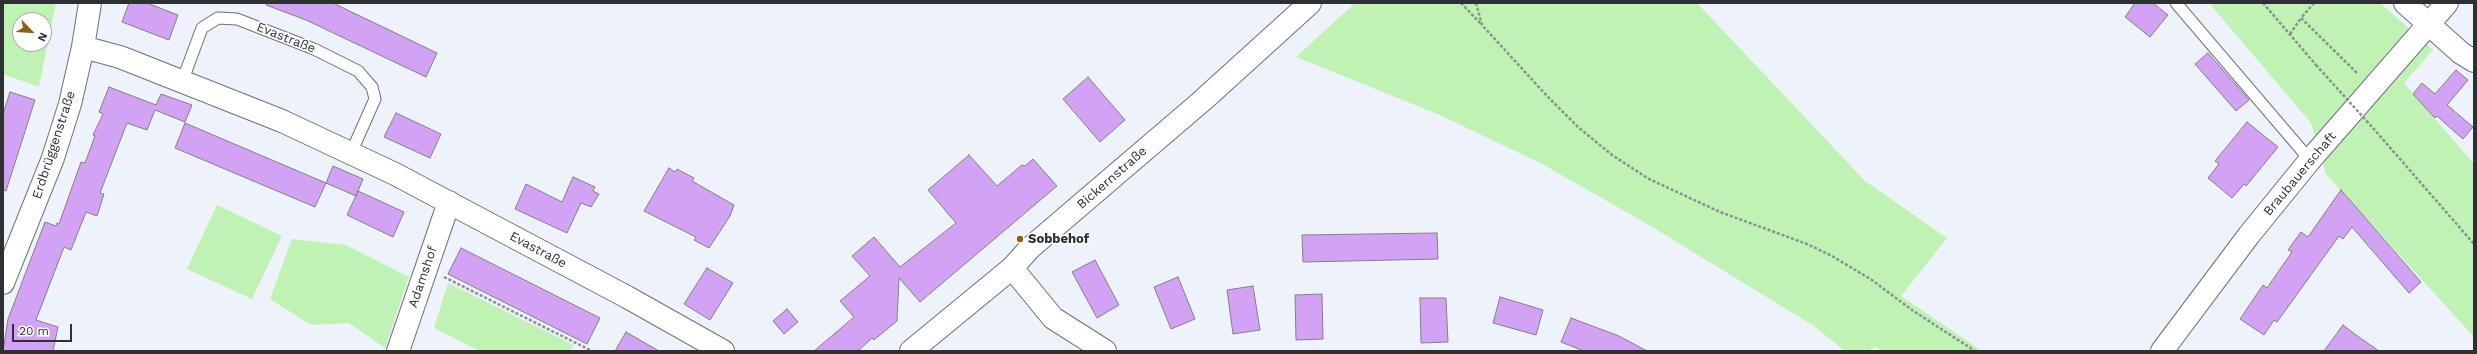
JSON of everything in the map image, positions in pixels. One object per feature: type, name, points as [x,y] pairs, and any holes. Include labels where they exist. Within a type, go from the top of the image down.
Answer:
[{"type":"street","name":"Erdbrüggenstraße","points":[[3,283],[53,158],[70,104],[83,47],[90,3]]},
{"type":"street","name":"Bickernstraße","points":[[911,351],[1012,268],[1030,248],[1202,101],[1310,3]]},
{"type":"street","points":[[2405,3],[2461,53],[2474,62]]},
{"type":"street","name":"Braubauerschaft","points":[[2162,351],[2249,235],[2310,160],[2446,3]]},
{"type":"street","name":"Evastraße","points":[[83,47],[120,57],[282,121],[351,153],[449,202],[628,297],[723,351]]},
{"type":"street","name":"Adamshof","points":[[398,351],[449,202]]},
{"type":"street","points":[[1012,268],[1053,318],[1105,351]]},
{"type":"lane","points":[[2176,3],[2310,160]]},
{"type":"lane","name":"Evastraße","points":[[182,82],[202,28],[218,18],[237,19],[314,49],[358,71],[372,87],[375,100],[351,153]]},
{"type":"path","points":[[1461,3],[1562,112],[1612,155],[1649,179],[1720,212],[1807,244],[1832,256],[1872,280],[1912,310],[1975,351]]},
{"type":"path","points":[[1476,3],[1482,25]]},
{"type":"path","points":[[2263,3],[2474,244]]},
{"type":"path","points":[[2290,34],[2314,3]]},
{"type":"path","points":[[2301,18],[2373,88]]},
{"type":"path","points":[[426,267],[592,351]]},
{"type":"green space","points":[[3,3],[56,3],[52,23],[52,12],[12,12],[12,52],[46,52],[39,87],[3,74]]},
{"type":"green space","points":[[1355,3],[1697,3],[1865,181],[1947,238],[1901,296],[1982,351],[1881,351],[1876,347],[1866,351],[1845,351],[1814,326],[1644,222],[1544,165],[1440,115],[1296,57]]},
{"type":"green space","points":[[2209,3],[2380,3],[2433,50],[2404,83],[2474,164],[2474,337],[2326,174],[2311,123]]},
{"type":"green space","points":[[217,205],[282,236],[252,299],[187,269]]},
{"type":"green space","points":[[292,239],[346,245],[409,277],[385,348],[349,323],[311,325],[270,299]]},
{"type":"green space","points":[[448,283],[574,345],[570,351],[480,351],[434,328]]},
{"type":"building","points":[[129,3],[147,3],[178,15],[169,40],[122,22]]},
{"type":"building","points":[[266,3],[333,3],[437,53],[426,77],[306,20],[266,5]]},
{"type":"building","points":[[2135,3],[2153,3],[2168,15],[2150,37],[2125,17]]},
{"type":"building","points":[[2208,53],[2249,100],[2236,111],[2195,64]]},
{"type":"building","points":[[2456,70],[2468,80],[2447,105],[2473,127],[2463,139],[2437,116],[2435,118],[2413,94],[2422,83],[2435,94]]},
{"type":"building","points":[[1088,77],[1125,120],[1100,142],[1063,99]]},
{"type":"building","points":[[109,87],[156,105],[161,94],[192,105],[185,122],[155,110],[147,130],[127,123],[100,193],[104,194],[97,216],[86,212],[71,250],[64,247],[36,320],[58,327],[53,351],[3,351],[8,319],[45,222],[56,226],[57,223],[59,224],[81,162],[85,163],[95,136],[93,135],[103,114],[99,112]]},
{"type":"building","points":[[10,92],[35,100],[6,191],[3,190],[3,114]]},
{"type":"building","points":[[396,113],[441,134],[430,158],[384,137]]},
{"type":"building","points":[[2247,122],[2278,147],[2246,186],[2244,184],[2232,198],[2208,178],[2219,164],[2215,161]]},
{"type":"building","points":[[185,123],[326,183],[315,207],[175,148]]},
{"type":"building","points":[[969,155],[997,186],[1022,165],[1025,166],[1033,159],[1057,186],[920,302],[899,278],[897,321],[874,340],[872,338],[858,351],[814,351],[854,317],[840,301],[870,276],[852,256],[874,237],[900,267],[956,223],[928,190]]},
{"type":"building","points":[[333,166],[363,179],[356,196],[326,183]]},
{"type":"building","points":[[669,168],[675,172],[677,169],[694,178],[692,181],[734,205],[730,216],[709,248],[694,240],[696,237],[644,211]]},
{"type":"building","points":[[573,177],[595,187],[593,191],[599,194],[591,207],[581,203],[567,233],[515,209],[526,184],[562,202]]},
{"type":"building","points":[[2341,190],[2421,282],[2409,293],[2352,227],[2343,239],[2339,236],[2277,322],[2274,320],[2264,335],[2240,319],[2263,285],[2267,288],[2292,252],[2288,250],[2301,232],[2308,237]]},
{"type":"building","points":[[358,191],[404,212],[393,237],[347,215]]},
{"type":"building","points":[[1437,233],[1438,259],[1303,262],[1302,235]]},
{"type":"building","points":[[461,248],[600,318],[587,344],[448,274]]},
{"type":"building","points":[[1095,260],[1119,305],[1097,318],[1072,272]]},
{"type":"building","points":[[707,268],[733,283],[710,320],[684,304]]},
{"type":"building","points":[[1178,277],[1195,319],[1171,329],[1154,287]]},
{"type":"building","points":[[1253,286],[1260,330],[1233,334],[1227,290]]},
{"type":"building","points":[[1322,294],[1323,339],[1296,340],[1295,295]]},
{"type":"building","points":[[1500,297],[1543,310],[1536,335],[1493,323]]},
{"type":"building","points":[[1420,298],[1446,298],[1448,342],[1421,343]]},
{"type":"building","points":[[787,309],[798,322],[784,334],[773,321]]},
{"type":"building","points":[[1571,318],[1619,336],[1647,351],[1584,351],[1561,342]]},
{"type":"building","points":[[2343,325],[2356,335],[2379,351],[2324,351]]},
{"type":"building","points":[[626,332],[659,351],[615,351]]},
{"type":"place","name":"Sobbehof","points":[[1020,239]]}]
